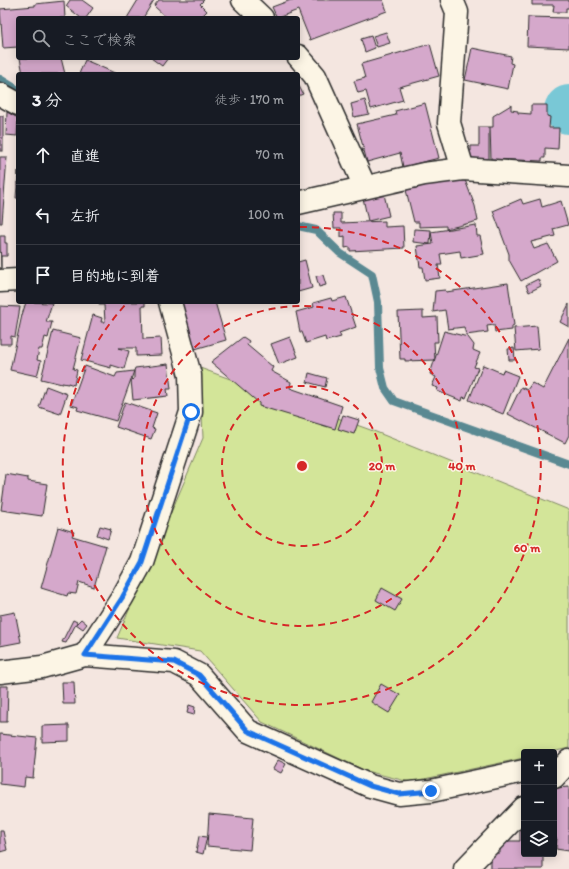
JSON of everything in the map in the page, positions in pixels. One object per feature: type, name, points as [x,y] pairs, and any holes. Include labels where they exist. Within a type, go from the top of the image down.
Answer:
[{"type":"street","points":[[243,0],[260,16]]},
{"type":"street","points":[[452,0],[457,12],[449,123],[463,169]]},
{"type":"street","points":[[300,58],[314,76],[365,187]]},
{"type":"street","points":[[0,94],[16,103]]},
{"type":"street","points":[[300,203],[424,174],[463,169],[569,176]]},
{"type":"street","points":[[0,281],[16,280]]},
{"type":"street","points":[[85,655],[122,598],[142,562],[191,412],[190,375],[171,304]]},
{"type":"street","points":[[0,672],[42,667],[85,655],[174,662],[199,675],[248,731],[370,786],[399,794],[431,791],[521,772]]},
{"type":"street","points":[[557,763],[569,761]]},
{"type":"street","points":[[557,774],[569,761]]},
{"type":"street","points":[[465,869],[521,811]]},
{"type":"green space","points":[[200,368],[376,432],[569,510],[569,748],[557,751],[557,749],[521,749],[521,759],[410,782],[366,771],[262,722],[200,651],[117,638],[203,438]]},
{"type":"building","points":[[70,0],[82,0],[93,8],[87,16],[78,16],[66,6]]},
{"type":"building","points":[[138,0],[154,0],[144,16],[128,16]]},
{"type":"building","points":[[159,0],[204,0],[200,4],[207,11],[202,16],[165,16],[154,6]]},
{"type":"building","points":[[291,0],[383,0],[387,11],[310,40],[298,10],[282,16],[276,16],[272,7]]},
{"type":"building","points":[[532,0],[569,0],[569,8],[566,8],[566,12],[553,12],[554,5],[532,5]]},
{"type":"building","points":[[64,1],[65,16],[16,16],[16,47],[3,48],[0,9],[35,6],[35,4]]},
{"type":"building","points":[[528,17],[569,18],[569,48],[527,46]]},
{"type":"building","points":[[386,32],[390,43],[377,47],[373,36]]},
{"type":"building","points":[[371,36],[375,48],[365,52],[361,39]]},
{"type":"building","points":[[430,44],[439,76],[399,87],[403,100],[371,109],[366,91],[358,93],[354,81],[365,78],[361,64]]},
{"type":"building","points":[[472,48],[511,56],[510,63],[513,64],[508,89],[465,80]]},
{"type":"building","points":[[20,60],[62,60],[64,72],[23,72]]},
{"type":"building","points":[[85,60],[112,72],[80,72]]},
{"type":"building","points":[[154,60],[166,60],[162,66]]},
{"type":"building","points":[[300,88],[303,94],[300,95]]},
{"type":"building","points":[[365,100],[369,114],[354,117],[351,104]]},
{"type":"building","points":[[425,103],[439,158],[403,167],[400,153],[367,162],[357,124],[396,115],[395,111]]},
{"type":"building","points":[[511,105],[511,110],[518,111],[518,113],[531,114],[531,105],[547,105],[547,116],[550,117],[549,128],[559,128],[558,149],[545,148],[545,158],[542,158],[542,161],[491,159],[490,127],[493,127],[493,116]]},
{"type":"building","points":[[7,112],[16,117],[16,136],[6,135]]},
{"type":"building","points":[[0,116],[3,116],[3,151],[0,151]]},
{"type":"building","points":[[479,127],[489,127],[489,159],[466,158],[466,150],[471,151],[471,146],[479,146]]},
{"type":"building","points":[[0,157],[7,157],[2,223],[0,223]]},
{"type":"building","points":[[465,180],[475,206],[478,221],[446,229],[446,226],[419,227],[419,222],[414,222],[406,190],[440,182]]},
{"type":"building","points":[[384,194],[389,216],[368,221],[363,198]]},
{"type":"building","points":[[521,199],[523,204],[540,199],[542,207],[561,201],[568,225],[553,229],[555,236],[531,242],[534,249],[548,244],[557,261],[521,281],[509,260],[509,254],[493,211]]},
{"type":"building","points":[[333,213],[341,213],[341,223],[385,221],[385,227],[403,226],[404,248],[350,251],[350,247],[345,248],[345,236],[341,237],[341,228],[334,228]]},
{"type":"building","points":[[476,225],[477,236],[480,236],[484,254],[461,258],[460,251],[440,254],[442,265],[438,265],[440,278],[425,280],[423,267],[420,267],[417,246],[433,244],[431,232]]},
{"type":"building","points":[[414,229],[431,230],[430,244],[413,242]]},
{"type":"building","points":[[0,236],[5,236],[5,243],[7,243],[7,256],[1,256],[1,270]]},
{"type":"building","points":[[305,260],[312,288],[300,291],[300,261]]},
{"type":"building","points":[[323,275],[326,285],[319,287],[316,276]]},
{"type":"building","points":[[538,279],[541,286],[529,292],[526,285]]},
{"type":"building","points":[[508,283],[514,325],[512,326],[512,330],[495,332],[494,325],[487,326],[488,332],[466,335],[464,327],[448,329],[445,310],[433,312],[435,291],[445,290],[446,292]]},
{"type":"building","points":[[346,297],[356,327],[339,333],[341,337],[326,341],[325,337],[306,343],[302,332],[300,332],[296,312],[314,307],[313,303],[331,298],[332,301]]},
{"type":"building","points":[[25,304],[52,304],[46,322],[52,322],[48,338],[45,337],[42,349],[39,349],[37,360],[41,361],[37,376],[10,370]]},
{"type":"building","points":[[145,304],[145,306],[142,306],[143,339],[161,338],[162,355],[136,356],[136,348],[118,348],[129,351],[124,369],[111,365],[111,368],[81,360],[93,315],[102,318],[101,322],[105,322],[104,305],[99,305]]},
{"type":"building","points":[[181,304],[216,304],[226,340],[195,349]]},
{"type":"building","points":[[569,304],[569,327],[560,322]]},
{"type":"building","points":[[0,306],[20,307],[15,337],[11,336],[11,344],[0,344]]},
{"type":"building","points":[[423,311],[423,318],[437,317],[438,342],[434,342],[435,360],[405,361],[405,359],[400,359],[398,312]]},
{"type":"building","points":[[537,326],[539,349],[516,351],[514,328]]},
{"type":"building","points":[[53,331],[81,338],[73,369],[77,370],[74,385],[41,379]]},
{"type":"building","points":[[444,331],[468,337],[474,345],[473,350],[480,353],[474,367],[478,368],[466,398],[463,397],[462,401],[437,391],[438,388],[432,386],[436,377],[430,374]]},
{"type":"building","points":[[243,337],[249,341],[247,345],[273,367],[271,371],[291,382],[290,388],[342,406],[335,429],[259,406],[259,403],[211,362]]},
{"type":"building","points":[[290,337],[298,357],[279,364],[271,344]]},
{"type":"building","points":[[569,338],[569,435],[565,443],[508,414],[521,387],[527,390],[532,383],[543,389]]},
{"type":"building","points":[[514,348],[515,360],[509,360],[508,349]]},
{"type":"building","points":[[168,364],[171,389],[167,389],[168,396],[133,400],[131,380],[134,379],[135,368]]},
{"type":"building","points":[[483,365],[502,373],[503,370],[518,376],[503,414],[469,400]]},
{"type":"building","points":[[85,366],[115,377],[117,373],[134,371],[116,421],[77,410],[78,407],[71,405]]},
{"type":"building","points":[[309,373],[327,378],[325,387],[307,382]]},
{"type":"building","points":[[46,386],[67,394],[60,414],[39,407]]},
{"type":"building","points":[[125,402],[157,413],[152,428],[155,429],[151,439],[116,427]]},
{"type":"building","points":[[343,415],[359,420],[354,434],[338,429]]},
{"type":"building","points":[[6,474],[28,478],[28,481],[47,484],[42,516],[1,510]]},
{"type":"building","points":[[100,526],[111,529],[108,539],[97,535]]},
{"type":"building","points":[[58,527],[74,532],[72,536],[106,546],[94,587],[79,582],[76,594],[68,593],[67,596],[41,588]]},
{"type":"building","points":[[382,588],[402,599],[395,611],[376,600]]},
{"type":"building","points":[[15,612],[21,642],[0,646],[0,615]]},
{"type":"building","points":[[81,619],[87,624],[83,629],[76,624]]},
{"type":"building","points":[[73,620],[77,622],[66,643],[62,642]]},
{"type":"building","points":[[62,682],[74,682],[75,704],[63,704]]},
{"type":"building","points":[[381,684],[400,695],[389,713],[371,702]]},
{"type":"building","points":[[0,686],[8,686],[7,722],[0,722]]},
{"type":"building","points":[[189,705],[195,707],[194,715],[187,713]]},
{"type":"building","points":[[69,725],[69,741],[42,742],[42,726]]},
{"type":"building","points":[[0,734],[37,738],[33,778],[25,777],[24,787],[0,784]]},
{"type":"building","points":[[278,760],[286,764],[281,773],[273,769]]},
{"type":"building","points":[[569,787],[569,851],[557,849],[557,788]]},
{"type":"building","points":[[209,814],[253,818],[250,850],[207,846]]},
{"type":"building","points":[[521,822],[521,857],[543,857],[543,869],[490,869],[490,853],[500,853],[500,844],[505,841],[520,841]]},
{"type":"building","points":[[0,831],[3,831],[7,850],[0,852]]},
{"type":"building","points":[[199,836],[207,837],[203,854],[196,852]]},
{"type":"waterway","points":[[0,79],[16,89]]},
{"type":"waterway","points":[[300,226],[316,230],[340,253],[372,274],[378,302],[380,368],[385,388],[394,401],[569,464]]},
{"type":"route","points":[[191,412],[142,562],[122,598],[85,655],[174,662],[199,675],[248,731],[370,786],[399,794],[431,791]]}]
